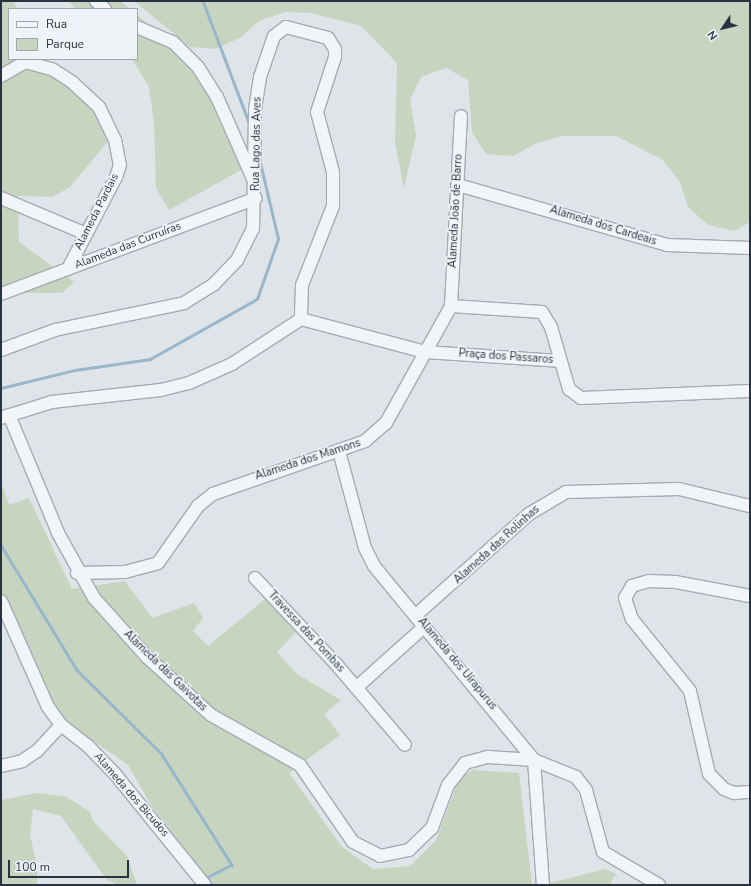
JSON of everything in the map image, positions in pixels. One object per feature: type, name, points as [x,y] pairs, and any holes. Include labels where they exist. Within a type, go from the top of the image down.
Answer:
[{"type":"street","points":[[96,1],[104,8]]},
{"type":"street","points":[[138,27],[173,42],[198,67],[217,97],[255,183]]},
{"type":"street","name":"Rua Lago das Aves","points":[[1,350],[55,330],[158,310],[200,295],[237,260],[248,241],[256,218],[255,109],[260,77],[274,36],[286,28],[317,33],[328,38],[335,49],[316,112],[333,172],[333,206],[302,285],[301,319]]},
{"type":"street","name":"Alameda Pardais","points":[[1,76],[25,62],[52,69],[72,82],[106,116],[120,165],[84,233],[68,269]]},
{"type":"street","name":"Alameda João de Barro","points":[[451,306],[461,116]]},
{"type":"street","name":"Alameda dos Cardeais","points":[[458,185],[667,246],[750,248]]},
{"type":"street","points":[[1,198],[84,233]]},
{"type":"street","name":"Alameda das Curruíras","points":[[1,294],[256,198]]},
{"type":"street","points":[[5,416],[52,402],[161,390],[189,383],[232,364],[301,319],[424,352],[451,306]]},
{"type":"street","name":"Praça dos Passaros","points":[[424,352],[559,361],[549,321],[538,310],[451,306]]},
{"type":"street","name":"Alameda dos Mamons","points":[[77,573],[125,572],[153,566],[166,555],[198,506],[212,494],[225,487],[339,451],[375,435],[424,352]]},
{"type":"street","points":[[559,361],[569,389],[581,398],[750,391]]},
{"type":"street","name":"Alameda das Gaivotas","points":[[5,416],[77,573],[122,630],[184,692],[238,731],[300,765],[314,782],[342,830],[366,851],[380,856],[397,855],[420,843],[432,828],[448,785],[465,763],[488,757],[534,760],[576,777],[586,790],[603,852],[659,885]]},
{"type":"street","name":"Alameda dos Uírapurus","points":[[339,451],[368,554],[392,589],[416,615],[534,760]]},
{"type":"street","name":"Alameda das Rolinhas","points":[[416,615],[529,514],[566,492],[679,488],[750,506]]},
{"type":"street","name":"Travessa das Pombas","points":[[255,578],[356,687],[405,745]]},
{"type":"street","points":[[750,596],[676,582],[649,581],[632,586],[625,598],[632,619],[690,691],[709,774],[724,789],[734,793],[750,792]]},
{"type":"street","name":"Alameda dos Bicudos","points":[[1,601],[48,707],[61,725],[87,745],[115,774],[205,885]]},
{"type":"street","points":[[356,687],[425,626]]},
{"type":"street","points":[[1,766],[22,762],[37,751],[61,725]]},
{"type":"street","points":[[534,760],[543,885]]},
{"type":"green space","points":[[1,1],[13,1],[17,8],[8,8],[8,60],[47,60],[54,74],[94,103],[114,134],[70,187],[52,197],[18,196],[19,242],[74,282],[62,293],[1,293]]},
{"type":"green space","points":[[68,1],[120,1],[129,8],[75,8]]},
{"type":"green space","points":[[134,1],[750,1],[750,222],[734,231],[708,225],[688,207],[680,182],[663,160],[616,136],[563,136],[537,143],[513,156],[486,154],[472,132],[468,80],[446,68],[421,77],[410,100],[416,135],[404,188],[395,142],[397,63],[361,26],[311,13],[285,12],[259,21],[240,38],[215,49],[190,47]]},
{"type":"green space","points":[[138,16],[208,72],[243,169],[169,210],[156,188],[154,122],[149,87],[133,60],[138,60]]},
{"type":"green space","points":[[1,482],[9,505],[29,498],[72,589],[125,581],[152,618],[194,603],[203,618],[193,631],[208,646],[265,599],[296,632],[277,652],[297,674],[341,700],[324,714],[340,735],[289,773],[342,847],[373,869],[410,866],[436,840],[459,779],[473,770],[519,773],[532,885],[213,885],[151,805],[128,765],[65,721],[49,702],[1,613]]},
{"type":"green space","points":[[37,793],[67,797],[90,812],[93,821],[127,856],[137,885],[118,885],[107,880],[61,816],[33,809],[30,835],[37,866],[37,885],[1,885],[1,800]]},
{"type":"green space","points":[[605,869],[616,874],[609,885],[541,885]]},
{"type":"waterway","points":[[203,1],[249,122]]},
{"type":"waterway","points":[[1,388],[75,370],[150,359],[257,299],[278,239],[260,163]]},
{"type":"waterway","points":[[1,545],[77,670],[161,753],[232,865],[205,879]]},
{"type":"waterway","points":[[193,885],[199,882]]}]
